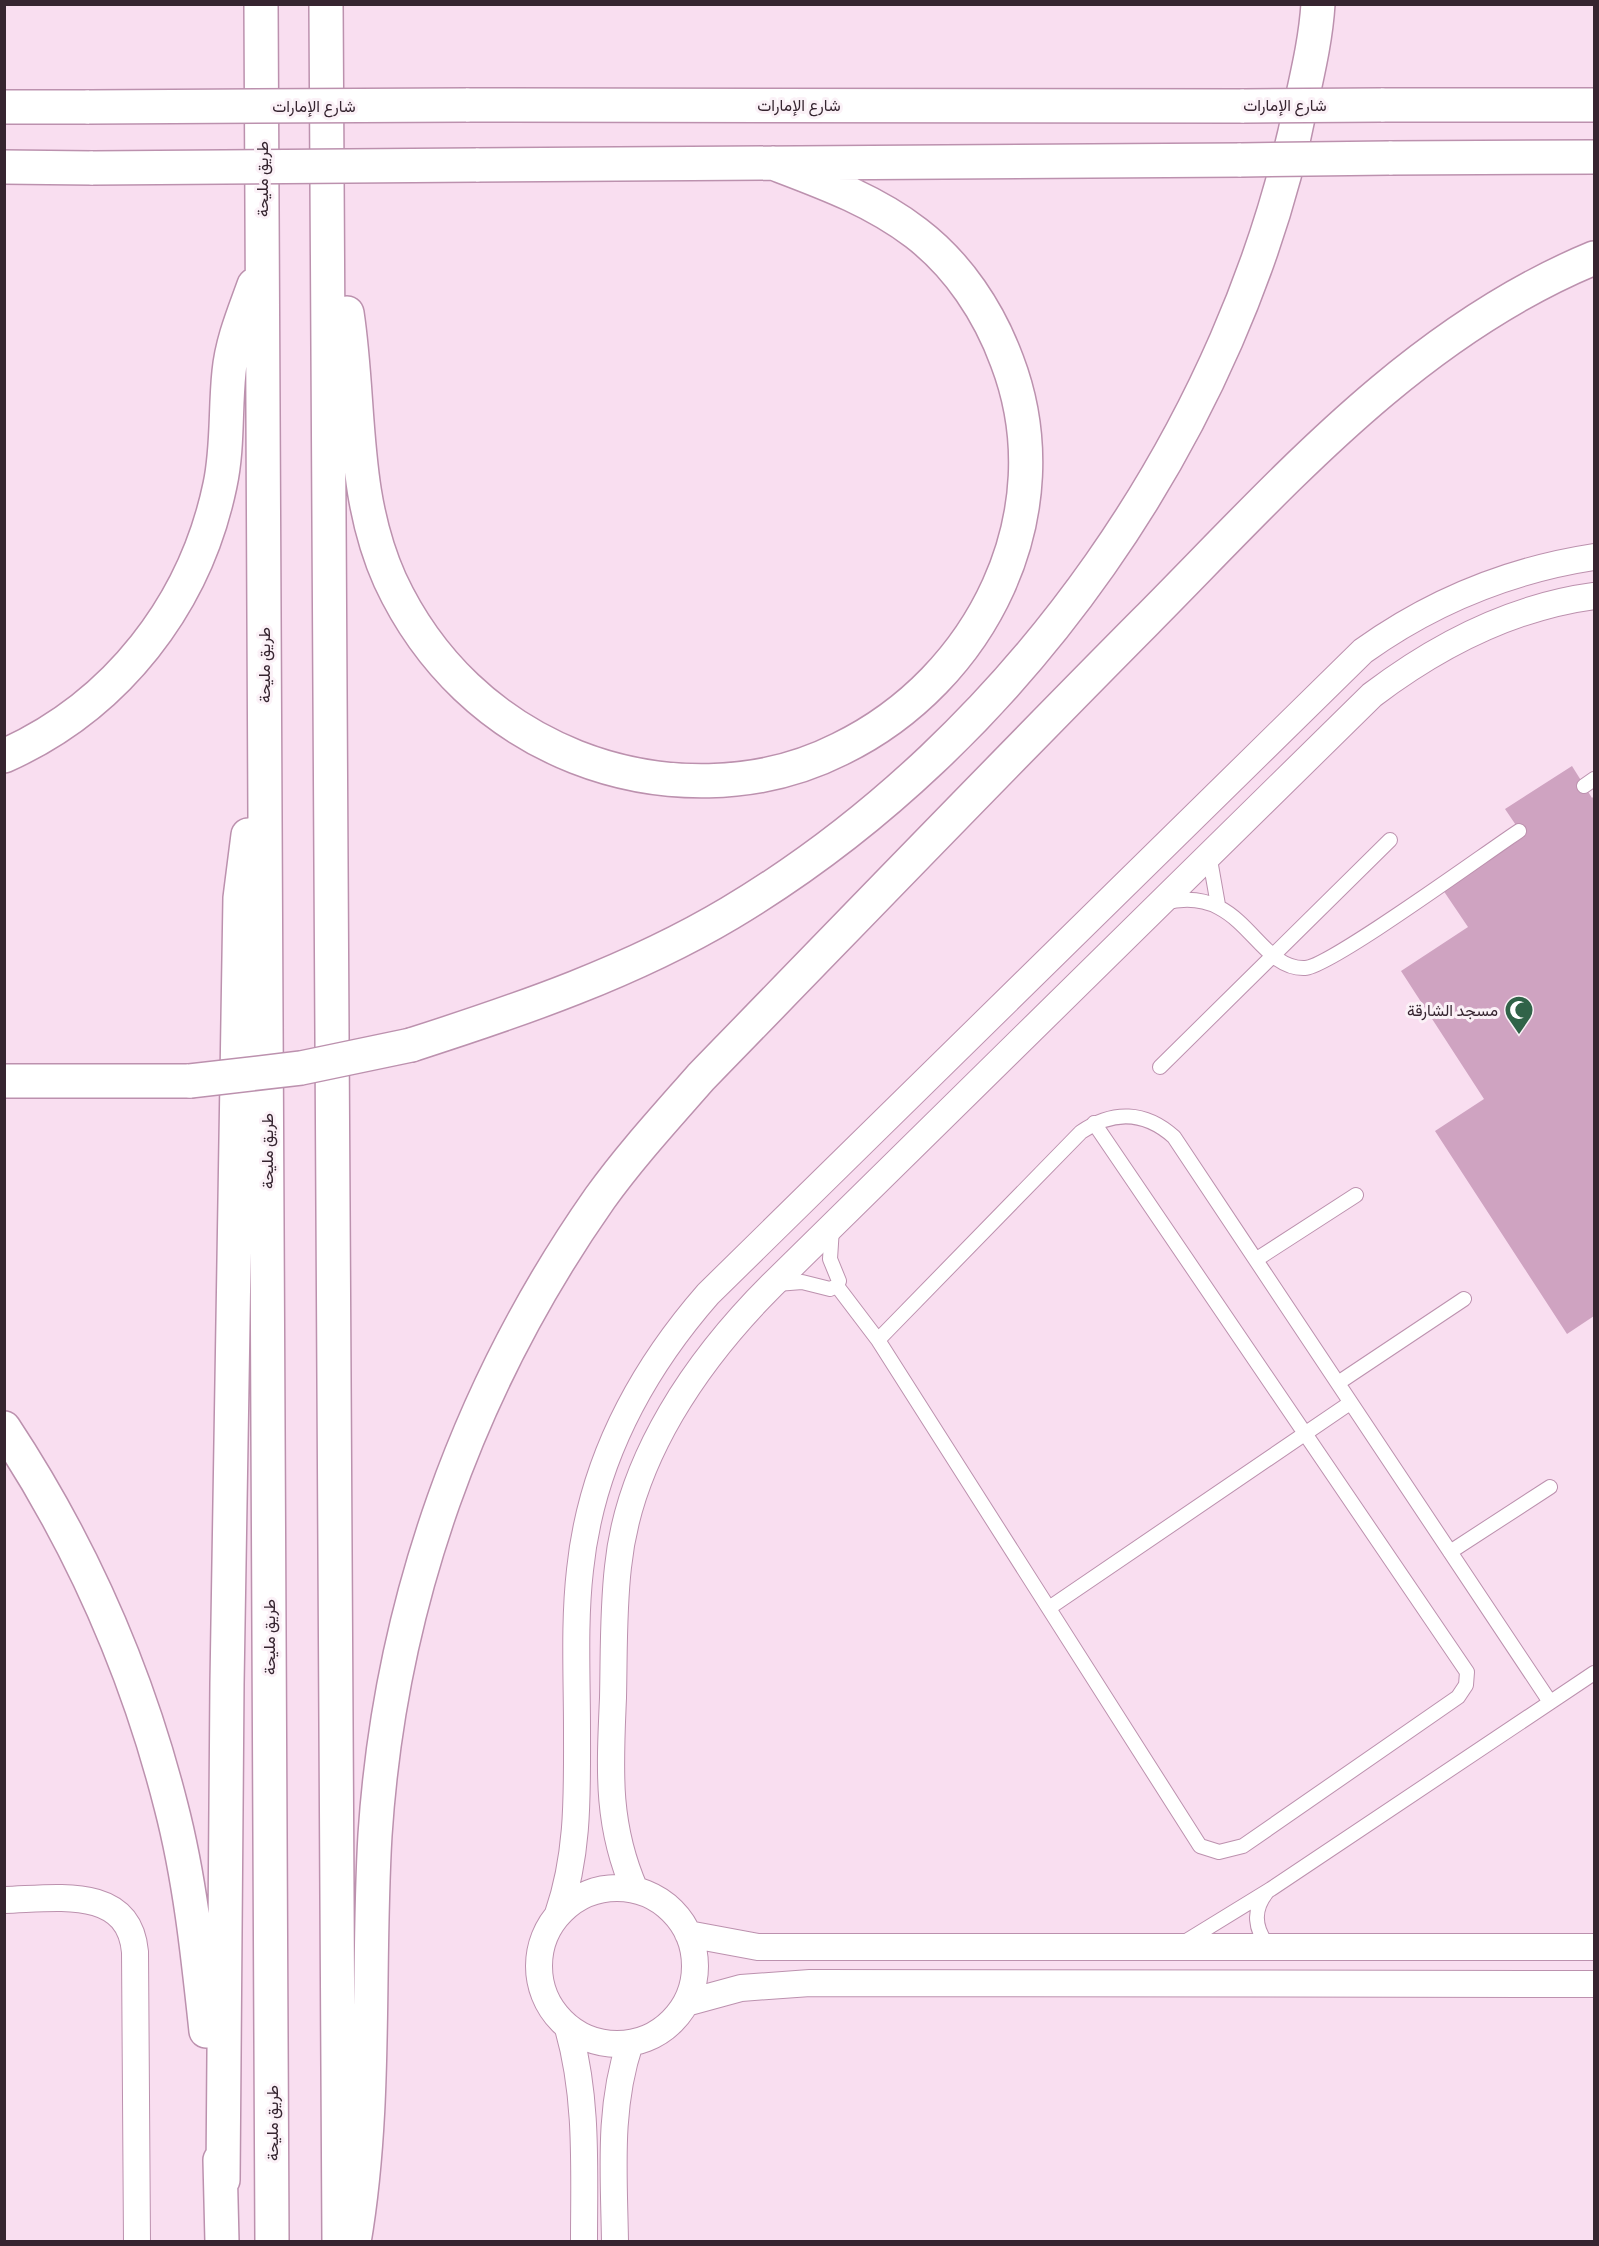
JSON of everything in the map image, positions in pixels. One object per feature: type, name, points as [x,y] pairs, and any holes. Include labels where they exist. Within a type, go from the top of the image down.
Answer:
[{"type":"highway","name":"طريق مليحة","points":[[261,4],[272,2241]]},
{"type":"highway","points":[[326,4],[339,2241]]},
{"type":"highway","points":[[4,1081],[189,1081],[301,1068],[411,1046],[494,1019],[574,988],[653,953],[730,913],[836,839],[918,772],[1001,689],[1076,598],[1142,501],[1198,398],[1253,279],[1288,166],[1317,26],[1318,4]]},
{"type":"highway","name":"شارع الإمارات","points":[[4,107],[1594,105]]},
{"type":"highway","points":[[7,168],[1594,157]]},
{"type":"highway","points":[[328,220],[349,326],[362,487],[373,535],[390,580],[412,622],[441,663],[475,697],[514,725],[556,749],[601,767],[648,778],[696,782],[745,778],[793,768],[838,751],[881,727],[905,708],[949,666],[973,634],[996,596],[1012,555],[1023,512],[1026,468],[1024,424],[1010,370],[999,339],[977,300],[950,265],[918,234],[882,209],[833,185],[773,163]]},
{"type":"highway","points":[[354,2241],[363,2188],[369,2126],[375,1834],[392,1686],[426,1550],[454,1467],[500,1366],[559,1260],[649,1135],[701,1077],[1045,723],[1339,426],[1396,378],[1456,334],[1519,296],[1594,258]]},
{"type":"highway","points":[[4,756],[61,727],[95,701],[139,655],[175,603],[195,565],[210,526],[220,485],[226,442],[231,362],[242,316],[262,263]]},
{"type":"highway","points":[[222,2241],[227,1684],[240,898],[264,693]]},
{"type":"highway","points":[[4,1428],[35,1474],[83,1565],[124,1660],[158,1758],[172,1808],[196,1943],[223,2180]]},
{"type":"street","points":[[558,1914],[580,1896],[607,1888],[636,1890],[667,1906],[688,1934],[693,1947],[694,1976],[686,2003],[678,2015],[657,2033],[630,2043],[604,2044],[568,2028],[550,2006],[540,1980],[540,1951],[543,1938],[558,1914],[570,1875],[577,1824],[578,1601],[582,1545],[601,1471],[624,1416],[661,1352],[708,1294],[1337,674],[1392,630],[1440,603],[1498,580],[1537,568],[1594,556]]},
{"type":"street","points":[[636,1890],[619,1847],[610,1791],[618,1566],[624,1534],[644,1473],[672,1411],[711,1351],[833,1224],[1159,905],[1348,716],[1415,664],[1452,643],[1510,617],[1594,596]]},
{"type":"street","points":[[1193,816],[1216,846]]},
{"type":"street","points":[[1099,909],[1128,933]]},
{"type":"street","points":[[4,1900],[91,1900],[119,1914],[131,1932],[135,1952],[137,2241]]},
{"type":"street","points":[[688,1934],[758,1947],[1594,1947]]},
{"type":"street","points":[[686,2003],[741,1989],[810,1983],[1594,1984]]},
{"type":"street","points":[[568,2028],[580,2076],[583,2102],[584,2241]]},
{"type":"street","points":[[615,2241],[614,2123],[620,2075],[630,2043]]},
{"type":"lane","points":[[1159,905],[1182,900],[1218,905],[1283,963],[1297,968],[1318,965],[1519,831]]},
{"type":"lane","points":[[1160,1067],[1390,840]]},
{"type":"lane","points":[[1216,846],[1218,905]]},
{"type":"lane","points":[[878,1340],[1081,1132],[1094,1123],[1126,1115],[1152,1121],[1174,1137],[1550,1702]]},
{"type":"lane","points":[[837,1286],[878,1340],[1200,1846],[1219,1852],[1243,1846],[1458,1697],[1467,1679],[1464,1666],[1094,1123]]},
{"type":"lane","points":[[1257,1259],[1356,1196]]},
{"type":"lane","points":[[772,1285],[802,1282],[830,1289],[837,1286],[839,1281],[829,1249],[833,1224]]},
{"type":"lane","points":[[1338,1383],[1464,1299]]},
{"type":"lane","points":[[1049,1608],[1350,1403]]},
{"type":"lane","points":[[1450,1552],[1550,1487]]},
{"type":"lane","points":[[1176,1947],[1271,1889],[1594,1673]]},
{"type":"lane","points":[[1269,1947],[1262,1939],[1256,1918],[1260,1901],[1271,1889]]},
{"type":"building","name":"مسجد الشارقة","points":[[1572,766],[1592,798],[1594,796],[1594,1316],[1567,1334],[1435,1131],[1484,1099],[1401,971],[1468,927],[1443,890],[1524,837],[1505,809]]},
{"type":"place","name":"مسجد الشارقة","points":[[1519,1036]]}]
